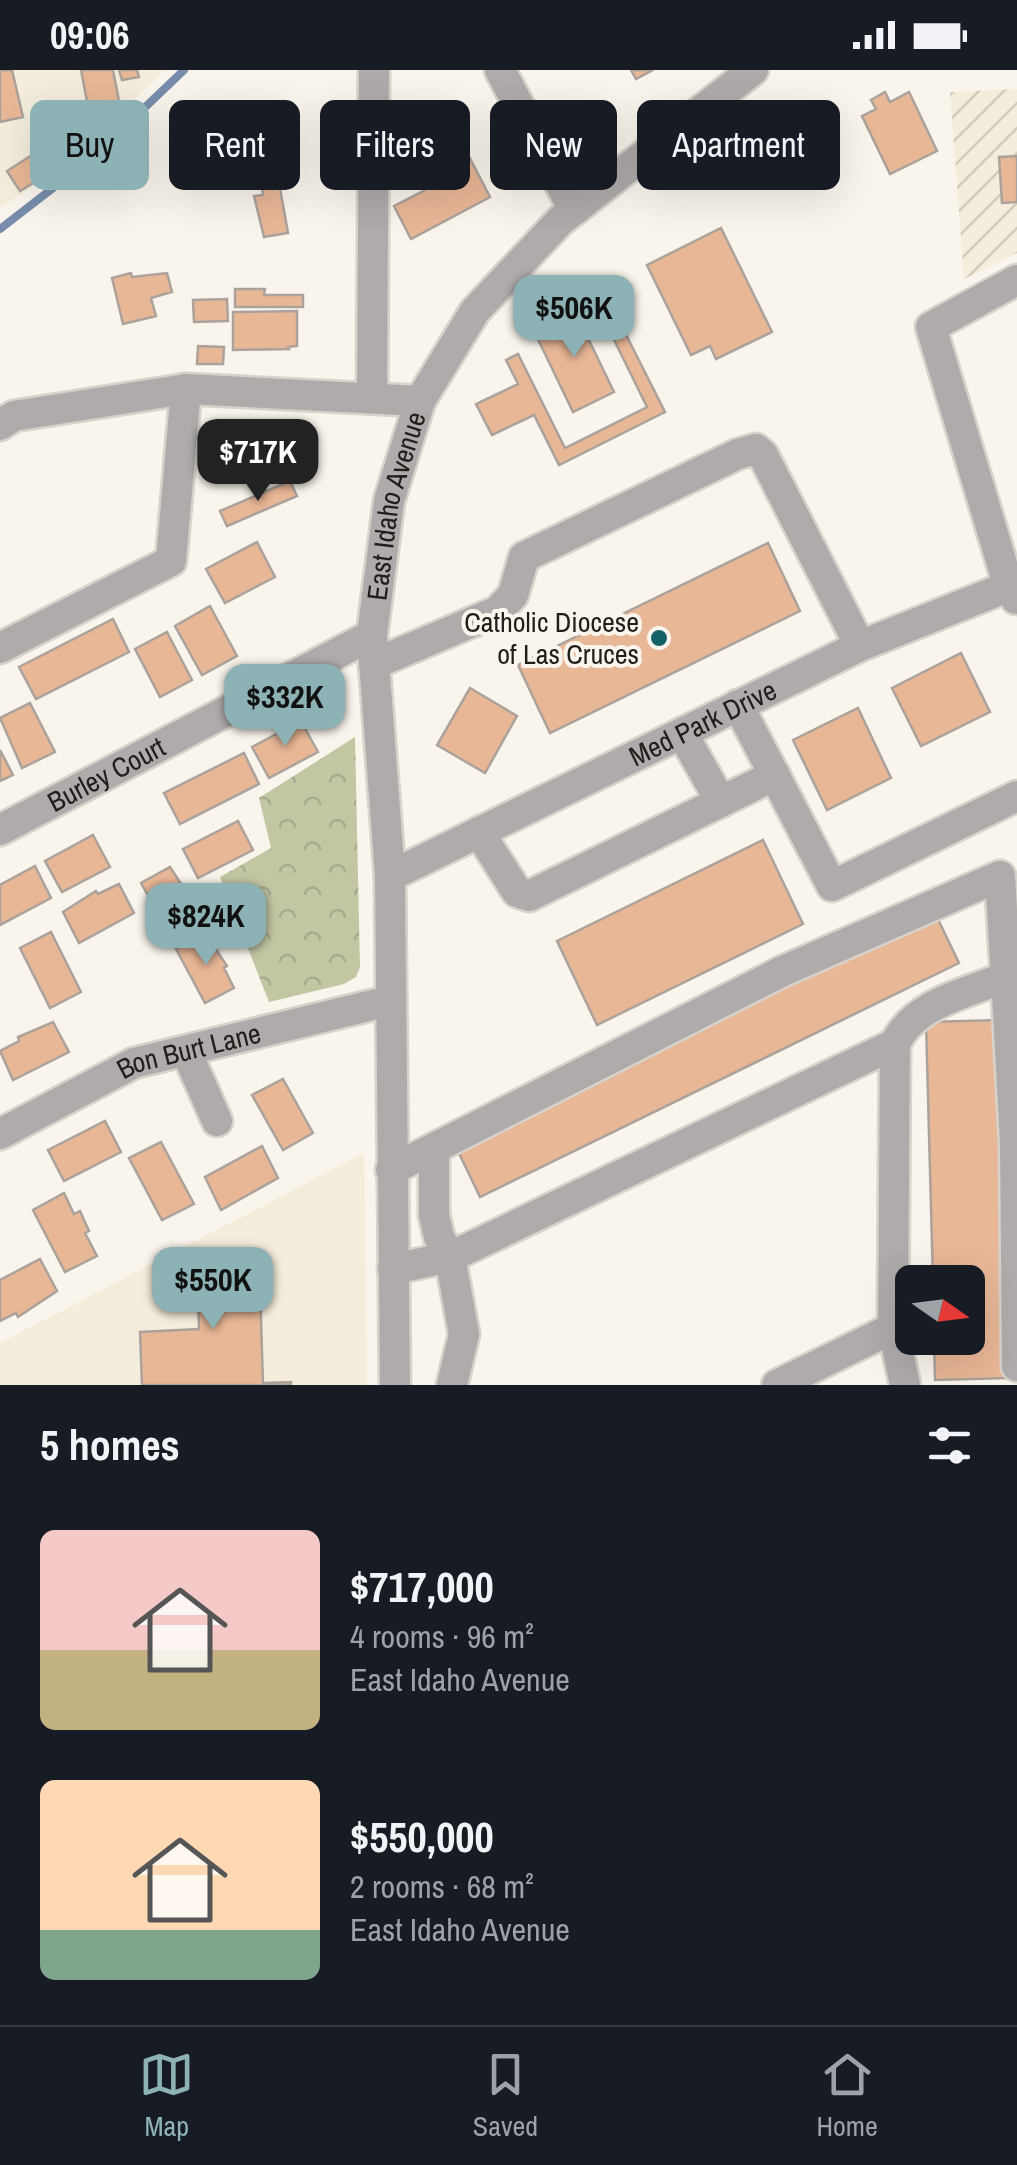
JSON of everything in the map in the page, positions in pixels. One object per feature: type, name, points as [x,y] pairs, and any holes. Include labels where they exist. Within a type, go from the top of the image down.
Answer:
[{"type":"street","points":[[372,398],[374,70]]},
{"type":"street","points":[[500,70],[574,210]]},
{"type":"street","name":"East Idaho Avenue","points":[[396,1385],[390,876],[374,649],[389,501],[420,401],[475,311],[574,210],[753,70]]},
{"type":"street","points":[[1014,590],[932,328],[1017,280]]},
{"type":"street","points":[[0,648],[171,560],[186,389]]},
{"type":"street","points":[[0,425],[14,416],[186,389],[420,401]]},
{"type":"street","name":"Burley Court","points":[[0,830],[374,649],[498,611],[513,595],[524,557],[738,454],[756,449],[763,455],[860,646]]},
{"type":"street","name":"Med Park Drive","points":[[390,876],[860,646],[1014,590]]},
{"type":"street","points":[[738,705],[832,886],[1017,796]]},
{"type":"street","points":[[682,732],[721,802]]},
{"type":"street","points":[[479,832],[517,892],[529,896],[775,775]]},
{"type":"street","points":[[392,1170],[783,971],[1000,876],[1009,906],[1006,977],[1015,1143],[1017,1366]]},
{"type":"street","points":[[906,1385],[893,1328],[895,1044],[902,1028],[919,1012],[1006,977]]},
{"type":"street","name":"Bon Burt Lane","points":[[0,1134],[134,1063],[389,1001]]},
{"type":"street","points":[[393,1270],[450,1257],[895,1044]]},
{"type":"street","points":[[186,1050],[217,1120]]},
{"type":"street","points":[[434,1149],[434,1215],[439,1237],[450,1257],[464,1334],[452,1385]]},
{"type":"street","points":[[778,1385],[893,1328]]},
{"type":"shaded area","points":[[0,70],[164,70],[134,100],[30,100],[30,189],[0,208]]},
{"type":"shaded area","points":[[1017,89],[1017,253],[964,279],[950,92]]},
{"type":"shaded area","points":[[364,1153],[367,1385],[0,1385],[0,1343]]},
{"type":"green space","points":[[355,737],[360,967],[356,977],[344,984],[269,1002],[220,877],[271,848],[259,798]]},
{"type":"building","points":[[0,70],[12,70],[23,117],[0,122]]},
{"type":"building","points":[[81,70],[113,70],[119,100],[87,100]]},
{"type":"building","points":[[119,70],[137,70],[139,77],[122,80]]},
{"type":"building","points":[[631,70],[653,70],[636,79]]},
{"type":"building","points":[[885,92],[890,102],[909,92],[937,151],[890,174],[862,116],[876,109],[871,100]]},
{"type":"building","points":[[30,156],[30,185],[20,191],[7,171]]},
{"type":"building","points":[[1017,156],[1017,202],[1002,203],[999,157]]},
{"type":"building","points":[[470,158],[490,197],[411,239],[394,206],[425,190],[470,190]]},
{"type":"building","points":[[262,190],[280,190],[288,233],[264,237],[254,196],[263,195]]},
{"type":"building","points":[[721,228],[772,332],[716,359],[710,346],[691,355],[647,265]]},
{"type":"building","points":[[131,273],[132,277],[167,273],[172,292],[151,298],[156,316],[123,324],[112,278]]},
{"type":"building","points":[[235,289],[265,289],[264,295],[303,295],[303,307],[235,307]]},
{"type":"building","points":[[607,297],[665,412],[559,465],[534,415],[492,435],[476,404],[518,384],[506,360],[518,354],[565,448],[647,407],[596,303]]},
{"type":"building","points":[[227,299],[228,321],[194,322],[193,300]]},
{"type":"building","points":[[573,307],[614,392],[573,412],[535,333],[543,329],[541,323]]},
{"type":"building","points":[[297,311],[297,346],[233,350],[233,312]]},
{"type":"building","points":[[198,346],[224,347],[223,364],[197,364]]},
{"type":"building","points":[[290,481],[297,496],[227,526],[220,511]]},
{"type":"building","points":[[257,542],[275,577],[225,603],[206,569]]},
{"type":"building","name":"Catholic Diocese of Las Cruces","points":[[768,543],[800,611],[550,733],[518,665]]},
{"type":"building","points":[[210,606],[237,656],[202,675],[175,626]]},
{"type":"building","points":[[113,619],[129,652],[36,699],[19,667]]},
{"type":"building","points":[[167,632],[192,680],[160,697],[135,649]]},
{"type":"building","points":[[961,653],[990,712],[921,746],[892,688]]},
{"type":"building","points":[[470,688],[517,716],[485,773],[437,745]]},
{"type":"building","points":[[30,703],[55,752],[22,768],[0,718]]},
{"type":"building","points":[[858,708],[891,778],[827,810],[793,740]]},
{"type":"building","points":[[301,721],[318,752],[269,778],[252,747]]},
{"type":"building","points":[[0,750],[13,775],[0,781]]},
{"type":"building","points":[[244,753],[259,784],[180,824],[164,793]]},
{"type":"building","points":[[238,821],[253,850],[198,878],[183,849]]},
{"type":"building","points":[[93,835],[110,867],[62,892],[45,861]]},
{"type":"building","points":[[763,840],[803,924],[597,1025],[557,941]]},
{"type":"building","points":[[35,866],[51,898],[0,925],[0,885]]},
{"type":"building","points":[[170,867],[193,902],[190,904],[200,923],[172,938],[141,883]]},
{"type":"building","points":[[119,884],[134,913],[79,943],[63,912],[96,891],[98,894]]},
{"type":"building","points":[[935,913],[959,963],[480,1197],[456,1147]]},
{"type":"building","points":[[51,932],[81,992],[50,1008],[20,948]]},
{"type":"building","points":[[205,933],[227,966],[224,968],[234,988],[205,1003],[176,949]]},
{"type":"building","points":[[1000,1020],[1009,1378],[935,1380],[934,1355],[985,1355],[985,1265],[933,1265],[926,1022]]},
{"type":"building","points":[[53,1022],[69,1052],[13,1080],[0,1051],[19,1041],[18,1037]]},
{"type":"building","points":[[283,1079],[313,1133],[283,1150],[252,1095]]},
{"type":"building","points":[[105,1121],[121,1152],[64,1181],[48,1150]]},
{"type":"building","points":[[161,1142],[194,1204],[162,1220],[129,1158]]},
{"type":"building","points":[[262,1146],[278,1178],[221,1210],[205,1177]]},
{"type":"building","points":[[64,1193],[74,1214],[80,1211],[89,1231],[85,1233],[97,1256],[65,1272],[33,1210]]},
{"type":"building","points":[[259,1255],[263,1383],[291,1385],[142,1385],[140,1332],[199,1329],[197,1258]]},
{"type":"building","points":[[40,1259],[57,1291],[18,1317],[16,1313],[0,1321],[0,1280]]},
{"type":"waterway","points":[[0,229],[93,157],[184,70]]},
{"type":"place","name":"Catholic Diocese of Las Cruces","points":[[659,638]]}]
